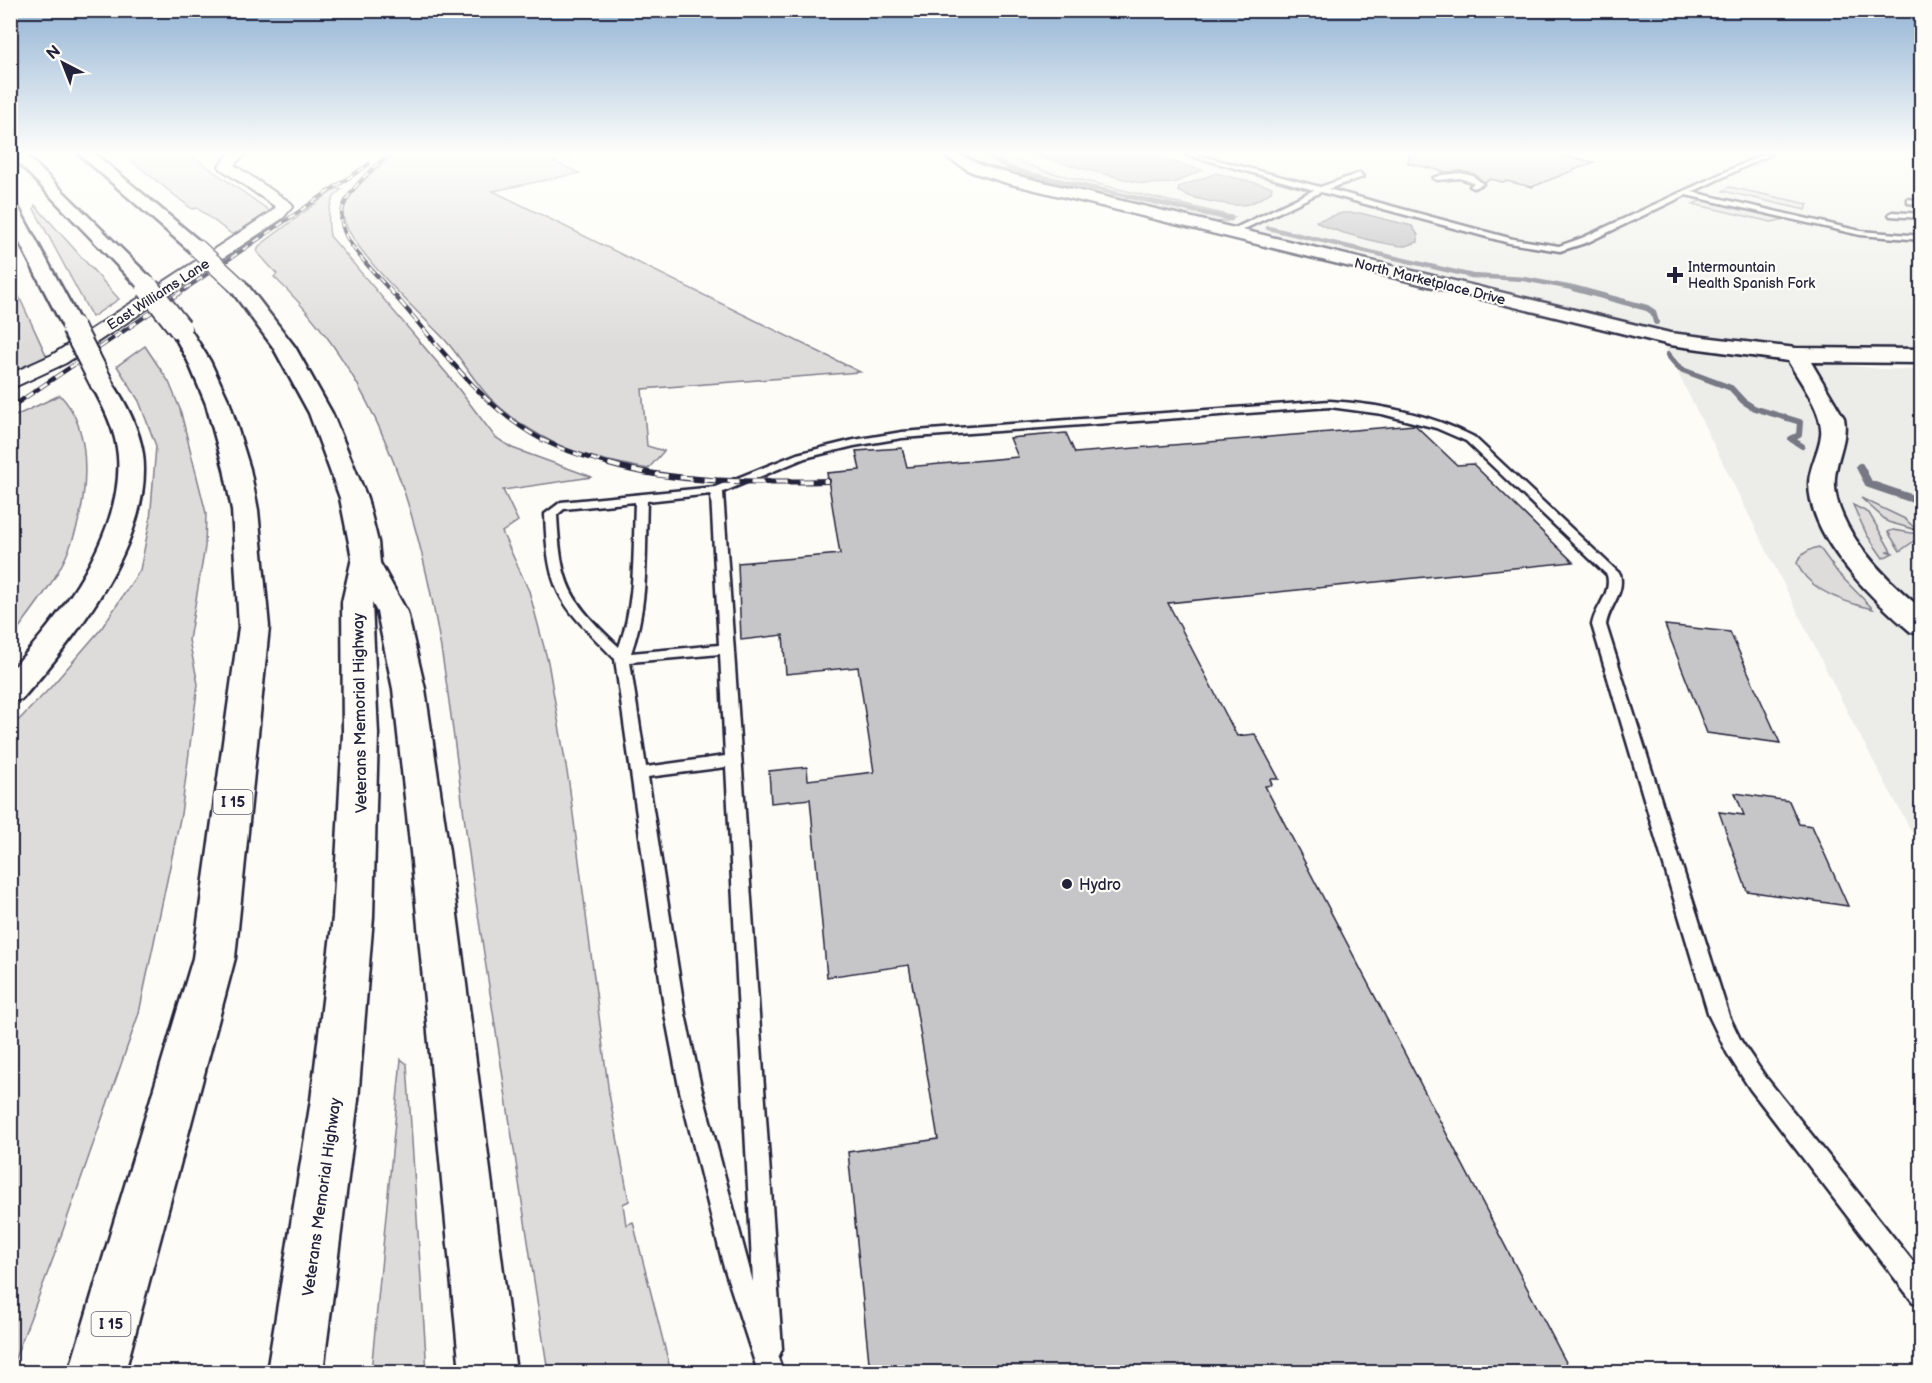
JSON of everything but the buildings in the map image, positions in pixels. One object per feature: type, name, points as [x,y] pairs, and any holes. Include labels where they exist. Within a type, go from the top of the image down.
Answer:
[{"type":"main road","points":[[10,692],[52,643],[79,605],[107,554],[121,518],[129,484],[129,455],[124,430],[16,219]]},
{"type":"main road","name":"I 15","points":[[82,219],[144,282],[180,328],[218,404],[237,469],[244,510],[254,627],[214,958],[97,1372]]},
{"type":"main road","name":"Veterans Memorial Highway","points":[[163,219],[238,286],[269,322],[301,371],[324,418],[354,502],[366,563],[357,597],[362,712],[360,812],[354,915],[336,1101],[295,1372]]},
{"type":"main road","name":"North Marketplace Drive","points":[[1172,219],[1670,339],[1796,355],[1922,356]]},
{"type":"main road","points":[[1796,355],[1832,418],[1835,428],[1823,465],[1822,486],[1831,515],[1840,534],[1868,575],[1922,625]]},
{"type":"main road","points":[[366,563],[392,612],[409,689],[488,1372]]},
{"type":"street","name":"East Williams Lane","points":[[10,383],[59,359],[272,219]]},
{"type":"lane","points":[[1232,233],[1261,219]]},
{"type":"lane","points":[[1429,219],[1512,241],[1560,249],[1631,219]]},
{"type":"lane","points":[[1809,219],[1870,231],[1922,238]]},
{"type":"lane","points":[[1819,219],[1870,231],[1922,229]]},
{"type":"lane","points":[[622,658],[580,615],[564,593],[558,576],[550,514],[568,504],[717,490],[801,456],[878,438],[1319,405],[1353,406],[1435,424],[1470,439],[1613,574],[1616,591],[1604,606],[1599,625],[1719,1016],[1734,1047],[1757,1082],[1922,1293]]},
{"type":"lane","points":[[717,490],[770,1372]]},
{"type":"lane","points":[[641,497],[637,608],[633,628],[622,658],[675,1014],[690,1087],[735,1264],[770,1372]]},
{"type":"lane","points":[[622,658],[728,648]]},
{"type":"lane","points":[[639,773],[734,760]]},
{"type":"shaded area","points":[[39,219],[47,219],[119,299],[92,317]]},
{"type":"shaded area","points":[[211,219],[258,219],[233,235]]},
{"type":"shaded area","points":[[296,219],[328,219],[330,236],[448,375],[495,437],[512,448],[592,477],[503,490],[518,521],[502,532],[529,591],[548,662],[569,783],[609,1094],[629,1201],[623,1204],[626,1225],[633,1222],[671,1372],[548,1372],[474,888],[440,644],[424,562],[401,484],[370,409],[329,339],[274,277],[277,274],[257,252],[259,246]]},
{"type":"shaded area","points":[[344,219],[549,219],[860,372],[642,389],[647,446],[664,451],[648,469],[594,457],[567,449],[536,433],[491,399],[446,341],[368,259],[345,224]]},
{"type":"shaded area","points":[[1192,219],[1921,219],[1921,349],[1806,350],[1677,334]]},
{"type":"shaded area","points":[[1199,219],[1232,219],[1228,221],[1214,222]]},
{"type":"shaded area","points":[[1324,219],[1382,219],[1412,226],[1418,235],[1418,242],[1404,246],[1385,243],[1344,233],[1316,221]]},
{"type":"shaded area","points":[[1756,219],[1786,219],[1771,222]]},
{"type":"shaded area","points":[[10,277],[47,360],[10,376]]},
{"type":"shaded area","points":[[145,346],[169,382],[180,409],[206,513],[205,547],[189,640],[198,684],[181,814],[139,1013],[54,1256],[11,1369],[11,728],[50,688],[101,629],[140,570],[150,521],[156,446],[139,401],[117,366]]},
{"type":"shaded area","points":[[1665,347],[1882,369],[1921,370],[1921,849],[1853,723]]},
{"type":"shaded area","points":[[60,395],[72,411],[80,430],[84,450],[85,472],[80,516],[62,565],[11,639],[11,418]]},
{"type":"shaded area","points":[[1861,498],[1905,519],[1917,530],[1888,522]]},
{"type":"shaded area","points":[[1853,505],[1869,513],[1891,551],[1886,551],[1893,553],[1883,558],[1867,535]]},
{"type":"shaded area","points":[[1893,530],[1918,534],[1914,541],[1900,551],[1888,532]]},
{"type":"shaded area","points":[[1819,547],[1838,573],[1873,609],[1829,594],[1802,573],[1797,563],[1806,552]]},
{"type":"shaded area","points":[[401,1059],[407,1064],[427,1372],[371,1372]]},
{"type":"waterway","points":[[1268,228],[1472,276],[1524,279],[1574,288]]},
{"type":"waterway","points":[[1574,288],[1578,289]]},
{"type":"waterway","points":[[1574,288],[1647,308],[1653,312],[1656,322]]},
{"type":"waterway","points":[[1668,355],[1680,369],[1731,388],[1743,401],[1754,408],[1800,422],[1799,435],[1791,439],[1802,446]]},
{"type":"waterway","points":[[1860,467],[1869,484],[1922,502]]},
{"type":"railway","points":[[185,289],[289,219]]},
{"type":"railway","points":[[341,219],[345,234],[355,250],[389,289]]},
{"type":"railway","points":[[10,408],[187,288]]},
{"type":"railway","points":[[388,288],[458,370],[477,390],[518,425],[559,447],[614,465]]},
{"type":"railway","points":[[609,464],[636,471],[690,478],[828,481]]},
{"type":"place","name":"Intermountain Health Spanish Fork","points":[[1675,275]]},
{"type":"place","name":"Hydro","points":[[1067,884]]}]
